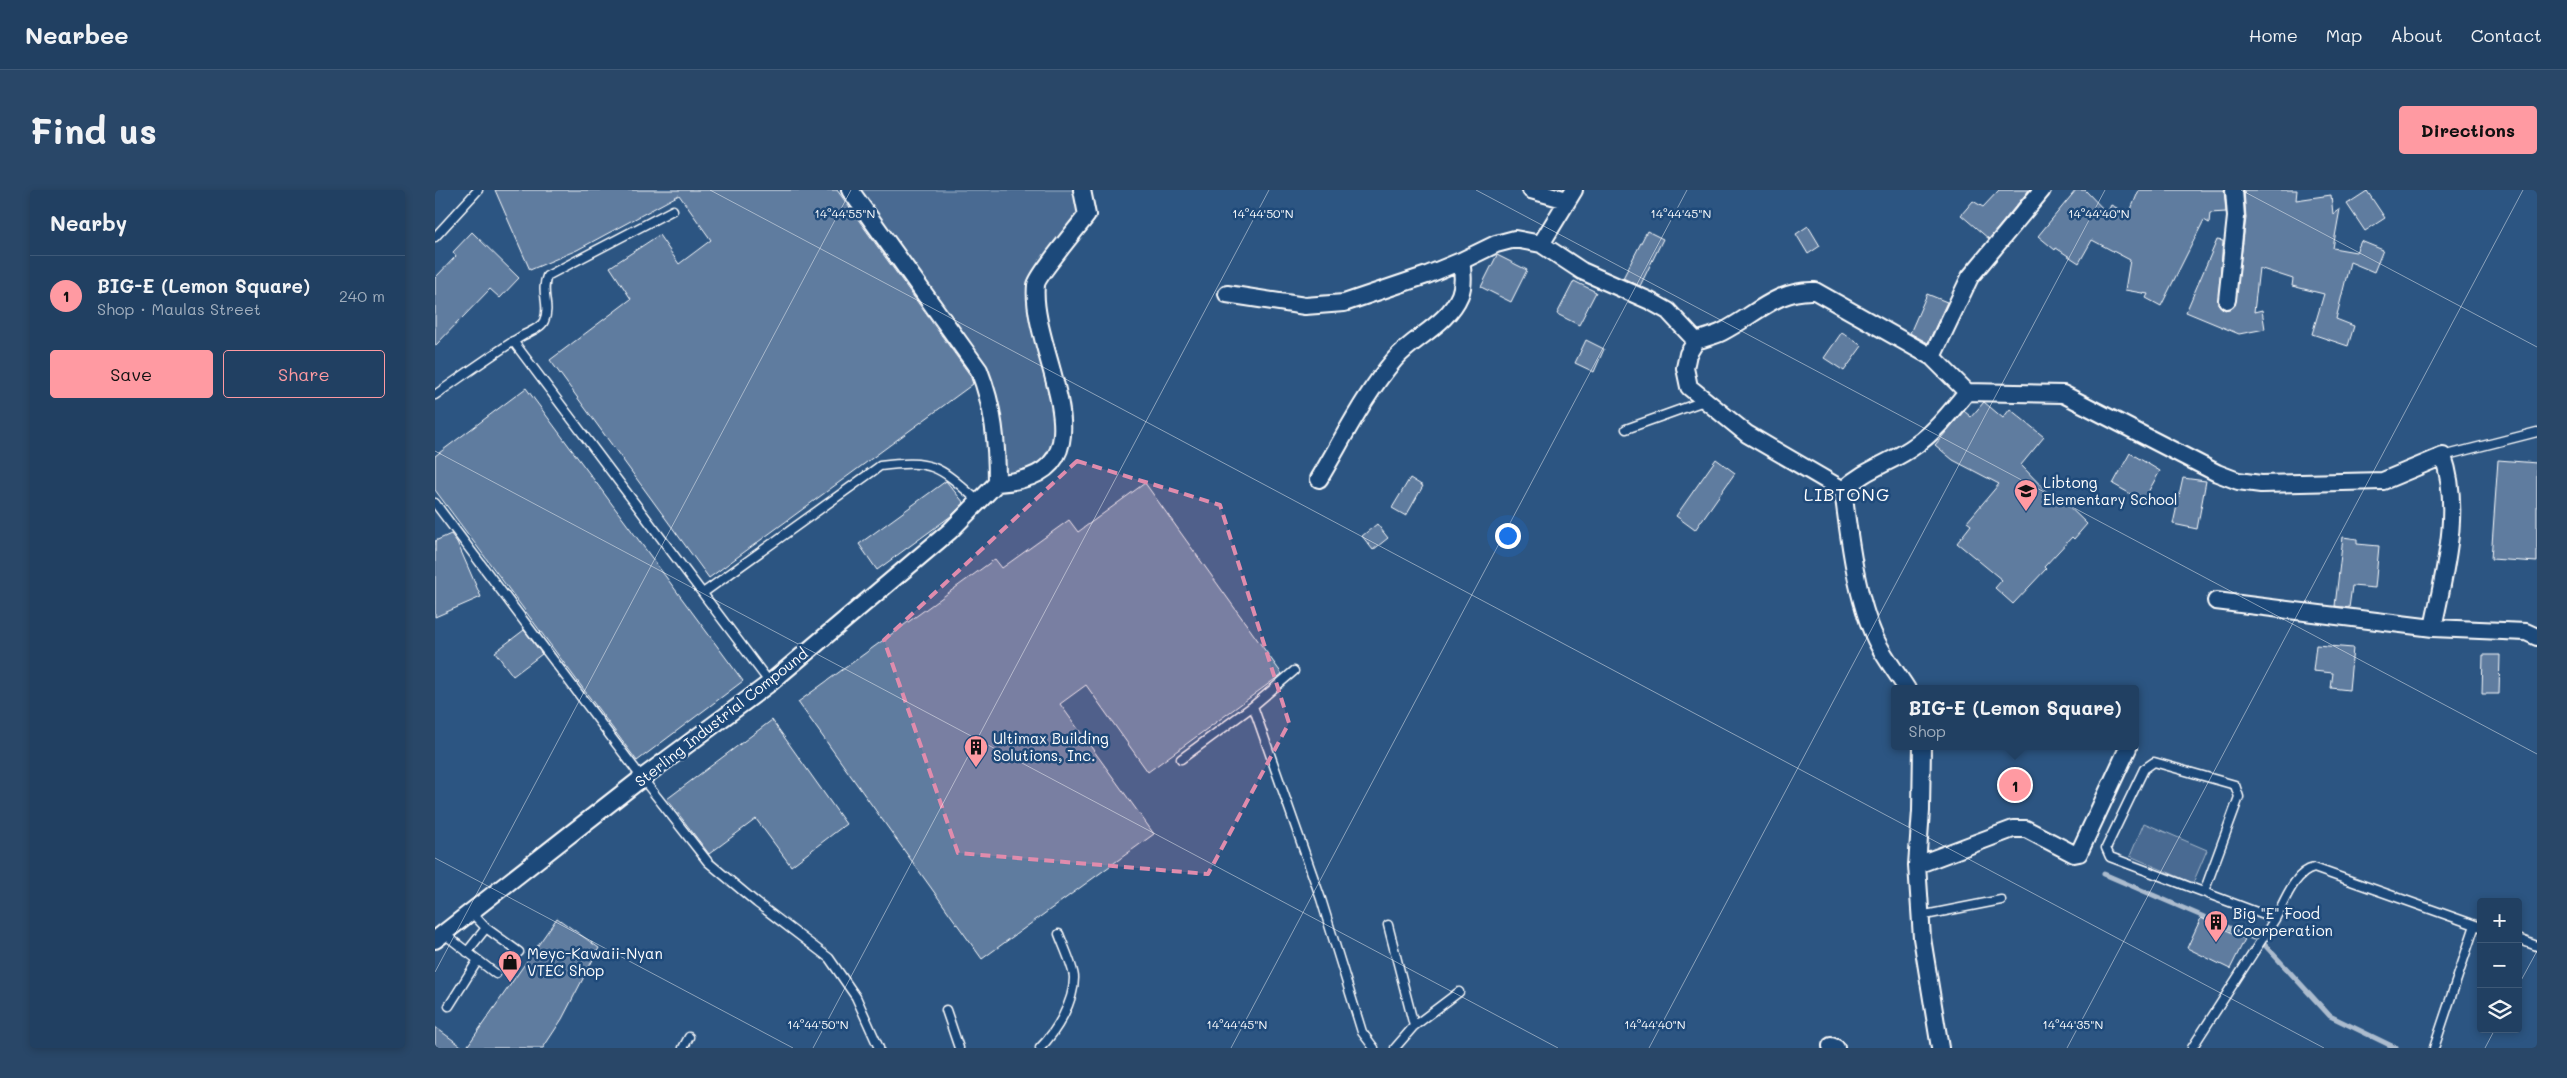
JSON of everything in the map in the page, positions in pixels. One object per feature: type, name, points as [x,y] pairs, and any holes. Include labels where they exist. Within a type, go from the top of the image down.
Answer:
[{"type":"street","points":[[850,190],[979,370],[990,397],[997,437],[997,483],[1019,482],[1050,465],[1057,457],[1063,439],[1061,405],[1043,341],[1035,300],[1036,282],[1087,215],[1083,190]]},
{"type":"street","points":[[1531,190],[1570,195],[1541,244]]},
{"type":"street","points":[[1932,357],[1970,277],[2042,190]]},
{"type":"street","points":[[2227,300],[2236,217],[2234,190]]},
{"type":"street","points":[[1227,294],[1305,306],[1344,302],[1461,261],[1496,244],[1515,239],[1541,244],[1581,271],[1650,301],[1668,311],[1696,340]]},
{"type":"street","points":[[1319,479],[1365,401],[1395,359],[1449,313],[1460,295],[1463,277],[1461,261]]},
{"type":"street","points":[[1843,490],[1747,434],[1689,387],[1685,368],[1688,354],[1696,340],[1721,332],[1786,293],[1800,290],[1815,290],[1932,357],[1967,392],[2063,394],[2217,473],[2239,482],[2261,484],[2383,481],[2443,456],[2453,511],[2433,628]]},
{"type":"street","points":[[1843,490],[1857,477],[1914,447],[1935,429],[1967,392]]},
{"type":"street","name":"Sterling Industrial Compound","points":[[439,937],[642,778],[770,683],[950,531],[997,483]]},
{"type":"street","points":[[1843,490],[1851,552],[1869,620],[1876,640],[1904,685]]},
{"type":"street","points":[[2216,601],[2433,628],[2526,632],[2537,637]]},
{"type":"street","points":[[1922,750],[1921,811],[1917,865],[1922,938],[1939,1048]]},
{"type":"street","points":[[1917,865],[2013,829],[2026,830],[2075,854],[2079,853],[2127,750]]},
{"type":"lane","points":[[435,237],[478,190]]},
{"type":"lane","points":[[435,395],[513,341],[543,324],[547,312],[543,284],[547,276],[673,210]]},
{"type":"lane","points":[[513,341],[770,683]]},
{"type":"lane","points":[[1626,429],[1704,401]]},
{"type":"lane","points":[[2443,456],[2537,432]]},
{"type":"lane","points":[[703,594],[881,466],[908,462],[932,465],[944,471],[978,501]]},
{"type":"lane","points":[[435,503],[642,778],[708,862],[757,903],[829,958],[855,997],[879,1048]]},
{"type":"lane","points":[[1181,759],[1253,706],[1294,671]]},
{"type":"lane","points":[[1253,706],[1321,899],[1363,1032],[1374,1048]]},
{"type":"lane","points":[[2204,892],[2239,797],[2239,790],[2235,785],[2154,762],[2143,769],[2106,848],[2110,857],[2275,919]]},
{"type":"lane","points":[[2192,1048],[2306,869],[2314,868],[2477,926]]},
{"type":"lane","points":[[1920,916],[2001,900]]},
{"type":"lane","points":[[471,912],[486,928],[519,952]]},
{"type":"lane","points":[[1388,925],[1414,1026]]},
{"type":"lane","points":[[467,952],[486,928]]},
{"type":"lane","points":[[2434,1048],[2477,929]]},
{"type":"lane","points":[[1040,1048],[1048,1040],[1068,1004],[1074,978],[1059,934]]},
{"type":"lane","points":[[439,937],[467,952],[496,974]]},
{"type":"lane","points":[[2522,940],[2537,946]]},
{"type":"lane","points":[[449,1006],[477,960]]},
{"type":"lane","points":[[1395,1048],[1414,1026],[1459,992]]},
{"type":"lane","points":[[946,1010],[959,1048]]},
{"type":"lane","points":[[683,1048],[689,1038]]},
{"type":"highlighted area","points":[[1077,461],[1220,505],[1289,723],[1208,874],[958,853],[884,640]]},
{"type":"shaded area","points":[[850,190],[1082,190],[1087,215],[1036,283],[1061,405],[1057,457],[997,483],[990,397]]},
{"type":"shaded area","points":[[2144,823],[2207,850],[2193,883],[2130,856]]},
{"type":"building","points":[[495,190],[837,190],[970,375],[973,384],[709,578],[550,360],[631,299],[610,267],[659,235],[679,264],[711,240],[679,195],[577,250],[530,270]]},
{"type":"building","points":[[1999,190],[2029,190],[1989,239],[1961,215],[1973,201],[1983,207]]},
{"type":"building","points":[[2076,190],[2085,190],[2107,213],[2111,205],[2129,214],[2139,190],[2224,190],[2226,212],[2210,213],[2209,223],[2204,220],[2161,306],[2146,298],[2148,294],[2125,290],[2130,260],[2092,240],[2079,263],[2056,248],[2055,250],[2038,236]]},
{"type":"building","points":[[2244,190],[2297,190],[2296,200],[2331,195],[2333,214],[2340,209],[2333,248],[2356,252],[2361,241],[2383,250],[2374,272],[2350,262],[2336,319],[2354,326],[2348,346],[2312,334],[2324,294],[2292,286],[2293,279],[2259,268],[2254,312],[2262,310],[2265,329],[2239,334],[2186,312],[2217,240],[2223,241],[2218,304],[2225,310],[2235,305],[2246,218]]},
{"type":"building","points":[[2367,191],[2385,218],[2365,231],[2347,204]]},
{"type":"building","points":[[1808,226],[1820,246],[1808,254],[1796,234]]},
{"type":"building","points":[[1647,231],[1663,239],[1640,286],[1623,278]]},
{"type":"building","points":[[472,232],[519,278],[500,298],[490,289],[435,346],[435,278],[456,256],[453,252]]},
{"type":"building","points":[[1497,255],[1527,270],[1511,302],[1481,287]]},
{"type":"building","points":[[1574,281],[1596,292],[1579,325],[1557,314]]},
{"type":"building","points":[[1927,294],[1947,302],[1928,343],[1910,333]]},
{"type":"building","points":[[1842,332],[1862,346],[1844,371],[1824,358]]},
{"type":"building","points":[[1586,340],[1604,349],[1594,372],[1575,363]]},
{"type":"building","points":[[526,388],[743,681],[637,761],[435,490],[435,456]]},
{"type":"building","name":"Libtong Elementary School","points":[[1984,402],[2003,418],[2010,409],[2044,437],[2021,465],[2052,497],[2055,493],[2087,524],[2044,567],[2046,569],[2013,604],[1995,588],[2002,580],[1957,543],[1971,525],[1967,522],[1999,484],[1953,460],[1935,445],[1964,411],[1971,417]]},
{"type":"building","points":[[2130,453],[2160,471],[2143,501],[2113,484]]},
{"type":"building","points":[[1716,459],[1735,473],[1695,530],[1676,516]]},
{"type":"building","points":[[2498,460],[2537,463],[2537,562],[2491,559]]},
{"type":"building","points":[[1410,478],[1423,486],[1406,516],[1392,508]]},
{"type":"building","points":[[2183,478],[2206,481],[2197,529],[2173,524]]},
{"type":"building","points":[[946,481],[964,503],[951,516],[877,570],[859,544]]},
{"type":"building","points":[[1145,483],[1282,674],[1148,772],[1086,685],[1060,704],[1154,834],[982,959],[798,702],[995,559],[1002,568],[1069,520],[1078,532]]},
{"type":"building","points":[[1377,524],[1388,538],[1373,550],[1362,536]]},
{"type":"building","points":[[451,534],[457,542],[481,597],[435,617],[435,541]]},
{"type":"building","points":[[2343,537],[2357,539],[2357,544],[2379,546],[2375,588],[2352,586],[2349,608],[2335,606]]},
{"type":"building","points":[[524,630],[542,654],[513,676],[495,652]]},
{"type":"building","points":[[2316,645],[2353,648],[2349,690],[2331,688],[2333,673],[2313,671]]},
{"type":"building","points":[[2483,655],[2500,655],[2499,694],[2482,694]]},
{"type":"building","points":[[772,720],[846,824],[791,866],[756,819],[709,854],[667,799]]},
{"type":"building","points":[[557,918],[599,948],[562,1019],[543,1048],[466,1048]]},
{"type":"building","name":"Big \"E\" Food Coorperation","points":[[2201,918],[2245,939],[2230,969],[2187,948]]},
{"type":"building","points":[[435,1027],[464,1048],[435,1048]]},
{"type":"waterway","points":[[2104,874],[2253,938]]},
{"type":"waterway","points":[[2263,943],[2330,1016],[2396,1048]]},
{"type":"place","name":"Libtong Elementary School","points":[[2026,512]]},
{"type":"place","name":"Ultimax Building Solutions, Inc.","points":[[976,768]]},
{"type":"place","name":"BIG-E (Lemon Square)","points":[[2015,785]]},
{"type":"place","name":"Big \"E\" Food Coorperation","points":[[2216,943]]},
{"type":"place","name":"Meyc-Kawaii-Nyan VTEC Shop","points":[[510,983]]},
{"type":"district","name":"LIBTONG","points":[[1847,494]]}]
